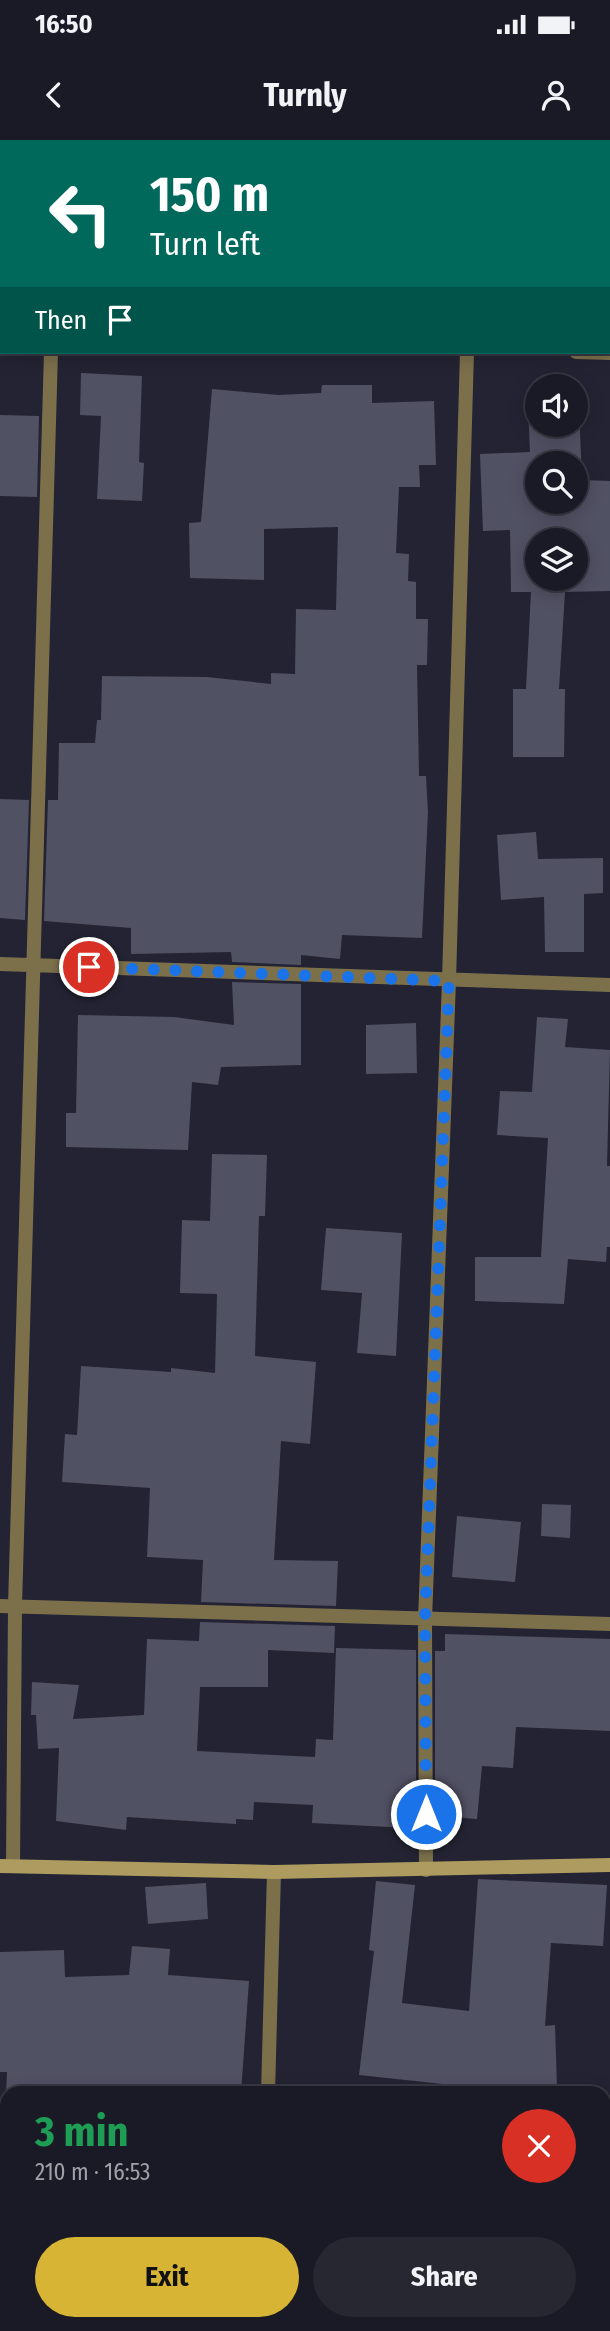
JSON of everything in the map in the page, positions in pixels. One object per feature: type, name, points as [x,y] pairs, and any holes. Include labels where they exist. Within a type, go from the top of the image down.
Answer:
[{"type":"main road","points":[[6,1866],[274,1872],[610,1865]]},
{"type":"street","points":[[6,1866],[7,1606],[34,965],[51,354]]},
{"type":"street","points":[[426,1870],[425,1620],[449,981],[467,354]]},
{"type":"street","points":[[0,964],[610,985]]},
{"type":"street","points":[[7,1606],[610,1624]]},
{"type":"street","points":[[268,2086],[274,1872]]},
{"type":"building","points":[[81,373],[142,376],[139,462],[144,463],[142,501],[97,499],[101,416],[80,415]]},
{"type":"building","points":[[322,385],[372,385],[372,403],[434,401],[436,465],[419,465],[420,487],[399,487],[396,553],[409,554],[408,581],[416,582],[416,619],[428,619],[427,665],[417,665],[419,776],[426,776],[428,812],[422,938],[342,935],[340,959],[301,955],[301,965],[232,962],[231,952],[131,954],[131,928],[44,921],[48,800],[58,800],[59,743],[95,743],[97,720],[101,720],[102,676],[207,677],[271,684],[271,673],[295,674],[296,609],[336,610],[338,527],[264,529],[264,580],[190,578],[189,523],[201,522],[212,389],[278,395],[321,393]]},
{"type":"building","points":[[0,415],[39,416],[37,497],[0,496]]},
{"type":"building","points":[[529,437],[580,437],[581,451],[530,451]]},
{"type":"building","points":[[525,452],[525,514],[588,514],[588,480],[610,481],[610,591],[565,592],[559,689],[565,689],[564,757],[513,757],[513,689],[526,689],[531,592],[511,592],[510,530],[483,531],[480,454]]},
{"type":"building","points":[[0,799],[29,800],[25,920],[0,918]]},
{"type":"building","points":[[536,832],[538,859],[603,858],[603,893],[584,894],[584,952],[545,952],[544,897],[501,900],[497,835]]},
{"type":"building","points":[[232,982],[301,984],[301,1065],[221,1067],[218,1085],[192,1082],[188,1150],[66,1147],[66,1113],[76,1113],[78,1015],[174,1017],[234,1025]]},
{"type":"building","points":[[537,1017],[568,1019],[565,1047],[610,1050],[607,1166],[610,1166],[610,1247],[607,1247],[606,1262],[568,1259],[564,1304],[475,1301],[475,1257],[541,1257],[548,1138],[497,1135],[500,1091],[532,1092]]},
{"type":"building","points":[[416,1023],[417,1073],[366,1074],[366,1025]]},
{"type":"building","points":[[212,1154],[267,1155],[265,1216],[259,1216],[255,1356],[316,1362],[310,1444],[281,1441],[274,1560],[338,1561],[336,1606],[201,1602],[203,1560],[147,1557],[150,1488],[62,1482],[65,1434],[77,1435],[81,1366],[171,1372],[171,1368],[215,1373],[217,1294],[180,1293],[182,1220],[210,1221]]},
{"type":"building","points":[[326,1228],[402,1233],[396,1356],[357,1353],[362,1293],[321,1290]]},
{"type":"building","points":[[542,1504],[571,1505],[570,1538],[541,1536]]},
{"type":"building","points":[[457,1516],[521,1522],[515,1582],[452,1577]]},
{"type":"building","points":[[200,1622],[335,1626],[334,1653],[268,1650],[268,1687],[200,1687],[197,1751],[315,1757],[316,1739],[333,1740],[336,1648],[416,1650],[416,1814],[410,1813],[409,1828],[312,1823],[313,1805],[254,1802],[253,1820],[236,1819],[236,1824],[127,1817],[126,1830],[56,1821],[59,1748],[38,1749],[36,1715],[31,1715],[32,1682],[79,1685],[73,1719],[144,1715],[147,1639],[199,1641]]},
{"type":"building","points":[[445,1634],[610,1639],[610,1731],[516,1727],[513,1768],[482,1766],[477,1819],[435,1816],[435,1651],[445,1651]]},
{"type":"building","points":[[478,1879],[607,1885],[603,1946],[551,1943],[545,2026],[555,2025],[557,2086],[461,2086],[359,2075],[374,1951],[369,1950],[376,1881],[415,1885],[402,2003],[469,2011]]},
{"type":"building","points":[[206,1883],[208,1919],[148,1924],[145,1887]]},
{"type":"building","points":[[132,1946],[170,1949],[168,1975],[249,1981],[242,2086],[6,2086],[7,2072],[0,2072],[0,1952],[64,1950],[65,1977],[129,1975]]},
{"type":"route","points":[[89,967],[449,981],[425,1620],[426,1814]]}]
